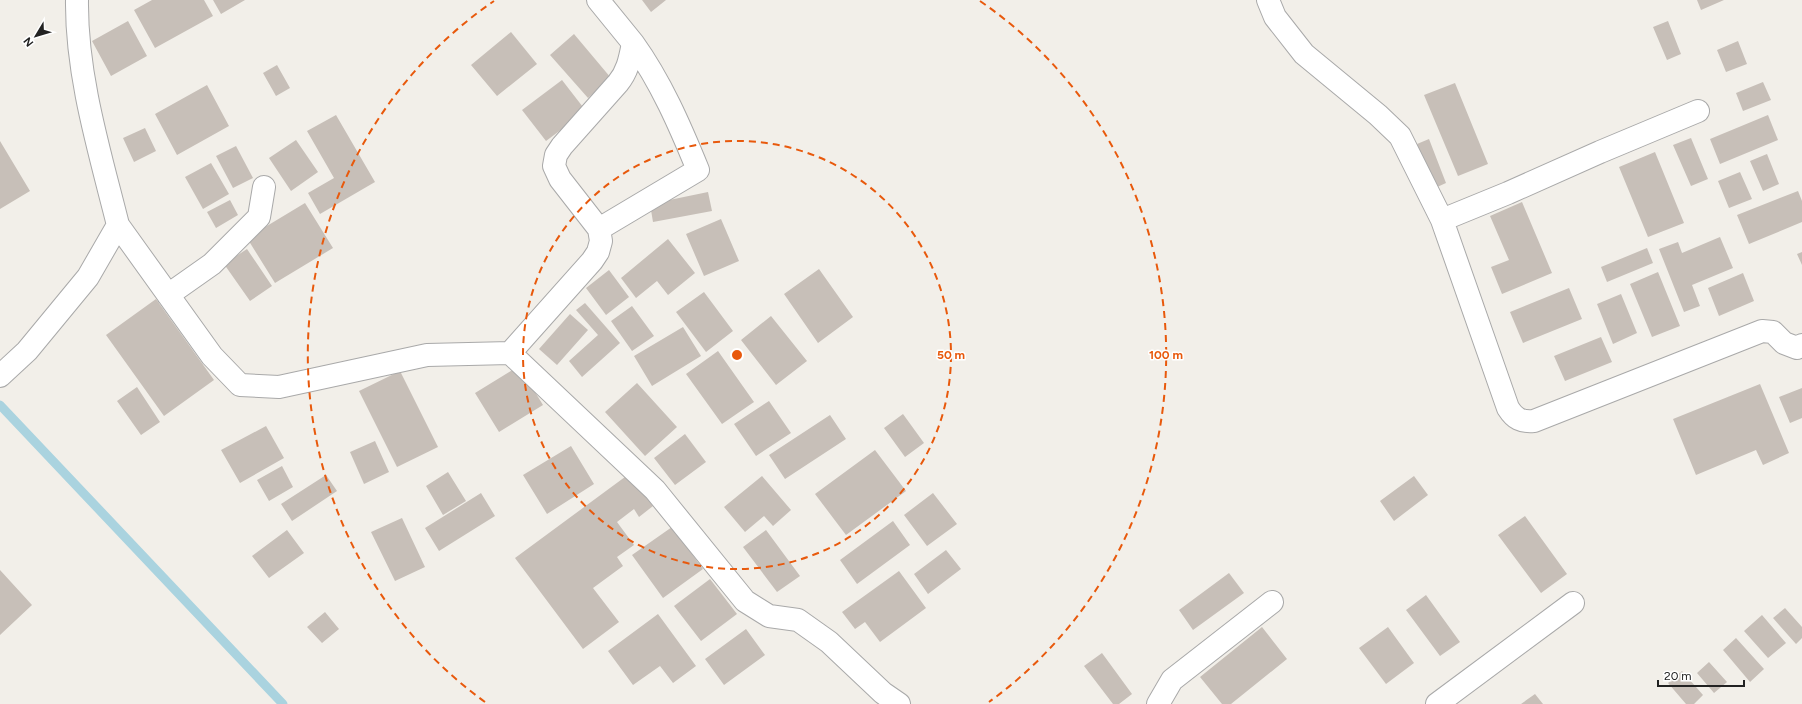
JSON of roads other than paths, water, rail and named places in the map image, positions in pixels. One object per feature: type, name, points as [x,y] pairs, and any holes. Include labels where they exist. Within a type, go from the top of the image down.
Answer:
[{"type":"street","points":[[77,0],[77,28],[91,114],[118,226],[212,356],[240,385],[279,387],[427,355],[510,353],[655,490],[744,601],[769,616],[798,620],[829,642],[883,693],[899,704]]},
{"type":"street","points":[[598,0],[633,43],[660,86],[698,170],[599,229]]},
{"type":"street","points":[[1268,0],[1275,17],[1304,54],[1378,115],[1400,136],[1442,220],[1508,408],[1516,418],[1523,422],[1534,421],[1762,331],[1773,332],[1784,343],[1797,348],[1802,345]]},
{"type":"street","points":[[510,353],[598,252],[601,241],[599,229],[560,179],[554,166],[556,155],[625,74],[633,43]]},
{"type":"street","points":[[1442,220],[1698,111]]},
{"type":"street","points":[[168,295],[212,264],[259,217],[264,187]]},
{"type":"street","points":[[0,376],[27,351],[88,277],[118,226]]},
{"type":"street","points":[[1158,704],[1172,680],[1272,602]]},
{"type":"street","points":[[1437,704],[1573,603]]},
{"type":"waterway","points":[[0,405],[283,704]]}]
